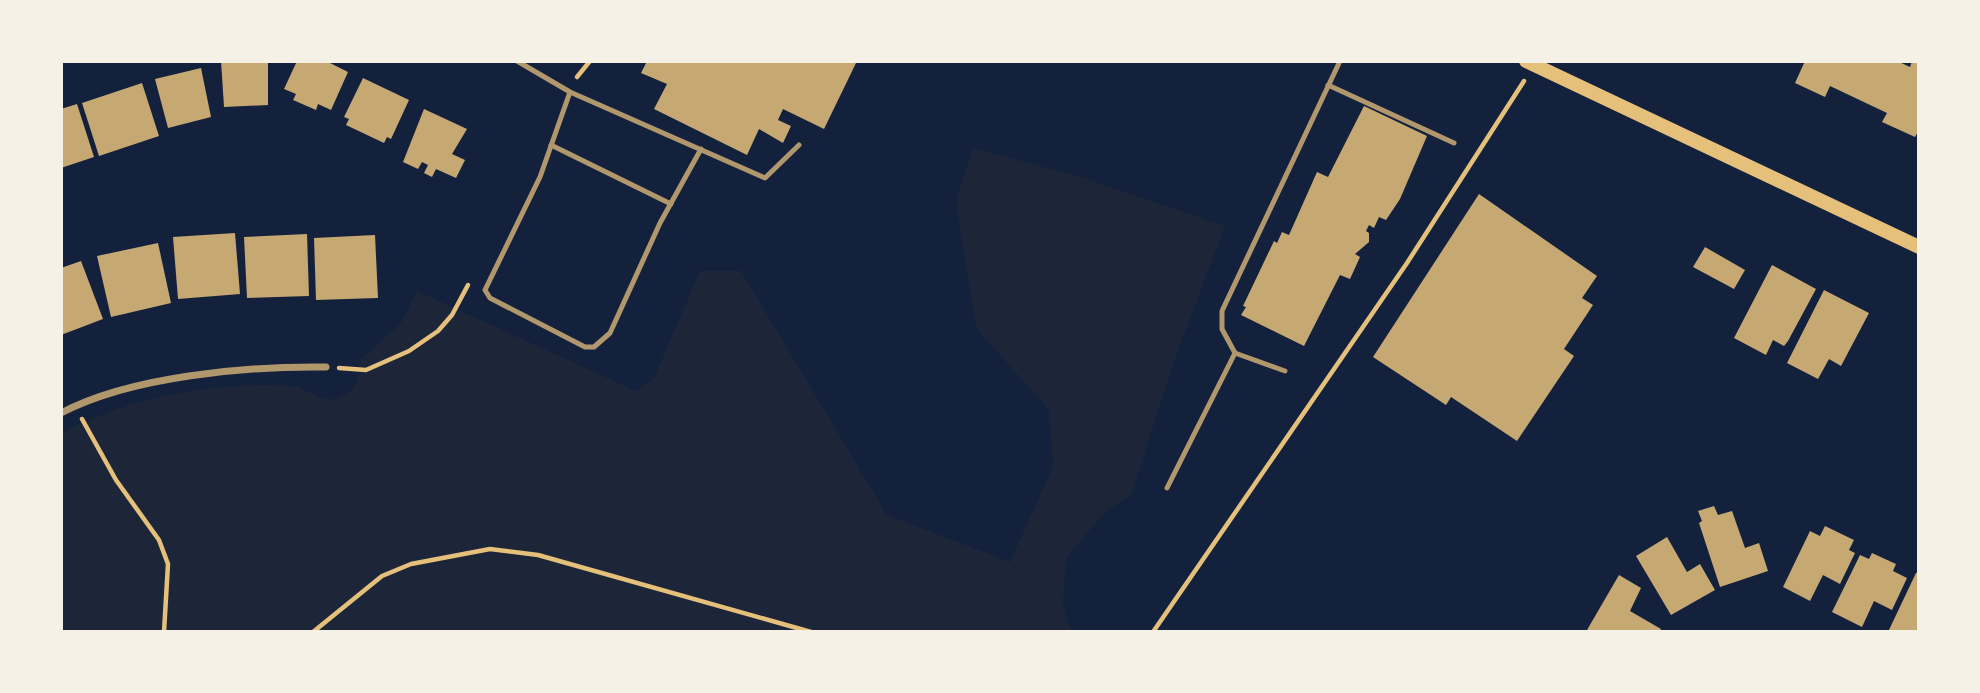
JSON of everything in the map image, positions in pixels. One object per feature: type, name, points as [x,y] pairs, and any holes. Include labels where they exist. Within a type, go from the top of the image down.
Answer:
[{"type":"main road","points":[[1532,62],[1919,247]]},
{"type":"street","points":[[61,413],[127,388],[197,376],[284,367],[326,367]]},
{"type":"lane","points":[[517,61],[570,92],[765,178],[799,145]]},
{"type":"lane","points":[[1285,371],[1235,354],[1222,329],[1222,311],[1340,61]]},
{"type":"lane","points":[[1328,85],[1454,143]]},
{"type":"lane","points":[[570,92],[540,177],[485,290],[490,298],[585,347],[594,347],[610,333],[671,204],[701,149]]},
{"type":"lane","points":[[551,145],[671,204]]},
{"type":"lane","points":[[1167,488],[1235,354]]},
{"type":"path","points":[[577,78],[590,61]]},
{"type":"path","points":[[1153,632],[1407,263],[1532,62]]},
{"type":"path","points":[[326,367],[366,370],[409,351],[438,331],[452,315],[468,285]]},
{"type":"path","points":[[74,406],[116,480],[159,540],[168,564],[164,632]]},
{"type":"path","points":[[313,632],[382,576],[411,564],[490,549],[538,555],[811,632]]},
{"type":"shaded area","points":[[973,148],[1078,176],[1225,226],[1176,356],[1131,495],[1106,511],[1066,558],[1063,605],[1071,632],[61,632],[61,433],[87,420],[144,401],[203,389],[292,386],[326,399],[338,398],[349,392],[356,383],[360,373],[360,360],[401,323],[417,291],[636,391],[654,378],[700,271],[741,271],[887,515],[1010,562],[1053,466],[1049,410],[976,328],[956,201]]},
{"type":"building","points":[[221,61],[268,61],[268,105],[224,107]]},
{"type":"building","points":[[297,61],[326,61],[348,72],[331,110],[318,104],[316,110],[293,100],[296,94],[284,89]]},
{"type":"building","points":[[647,61],[857,61],[824,129],[783,109],[778,120],[791,126],[783,143],[759,129],[747,155],[654,109],[667,84],[641,73]]},
{"type":"building","points":[[1805,61],[1897,61],[1910,67],[1912,61],[1919,61],[1919,130],[1915,137],[1882,122],[1887,113],[1830,86],[1825,97],[1795,83]]},
{"type":"building","points":[[201,68],[211,117],[168,128],[155,79]]},
{"type":"building","points":[[363,78],[409,100],[391,139],[387,137],[384,143],[346,125],[349,119],[344,117]]},
{"type":"building","points":[[142,83],[159,136],[99,156],[82,103]]},
{"type":"building","points":[[77,104],[94,157],[61,168],[61,109]]},
{"type":"building","points":[[1364,106],[1427,136],[1400,199],[1386,220],[1379,217],[1374,228],[1369,225],[1366,231],[1369,233],[1369,242],[1355,254],[1360,257],[1350,279],[1340,275],[1304,346],[1241,315],[1246,307],[1243,306],[1274,241],[1277,243],[1282,232],[1289,235],[1317,172],[1328,177]]},
{"type":"building","points":[[424,109],[467,129],[452,154],[465,160],[456,178],[436,169],[432,177],[424,173],[428,165],[422,162],[418,169],[403,162]]},
{"type":"building","points":[[1479,194],[1597,276],[1582,298],[1593,305],[1564,349],[1574,356],[1517,441],[1451,397],[1446,405],[1373,357]]},
{"type":"building","points":[[235,233],[240,294],[178,299],[173,237]]},
{"type":"building","points":[[307,234],[309,296],[247,298],[244,237]]},
{"type":"building","points":[[375,235],[378,298],[316,300],[314,238]]},
{"type":"building","points":[[158,243],[171,303],[111,317],[97,256]]},
{"type":"building","points":[[1705,247],[1745,270],[1734,289],[1693,267]]},
{"type":"building","points":[[81,261],[103,319],[61,335],[61,268]]},
{"type":"building","points":[[1772,265],[1816,289],[1788,341],[1784,346],[1773,340],[1766,355],[1734,338]]},
{"type":"building","points":[[1824,290],[1869,313],[1841,366],[1829,359],[1818,379],[1787,363]]},
{"type":"building","points":[[1714,506],[1718,515],[1732,511],[1745,548],[1759,543],[1768,571],[1720,587],[1699,523],[1702,521],[1698,511]]},
{"type":"building","points":[[1825,526],[1854,540],[1849,550],[1855,553],[1840,584],[1823,575],[1810,601],[1783,587],[1810,531],[1820,536]]},
{"type":"building","points":[[1667,537],[1687,572],[1700,564],[1715,590],[1671,615],[1636,556]]},
{"type":"building","points":[[1872,553],[1896,564],[1893,571],[1907,578],[1892,610],[1874,601],[1862,627],[1832,612],[1860,555],[1869,559]]},
{"type":"building","points":[[1919,572],[1919,632],[1888,632],[1916,573]]},
{"type":"building","points":[[1619,575],[1641,588],[1630,611],[1661,629],[1660,632],[1587,630]]}]
